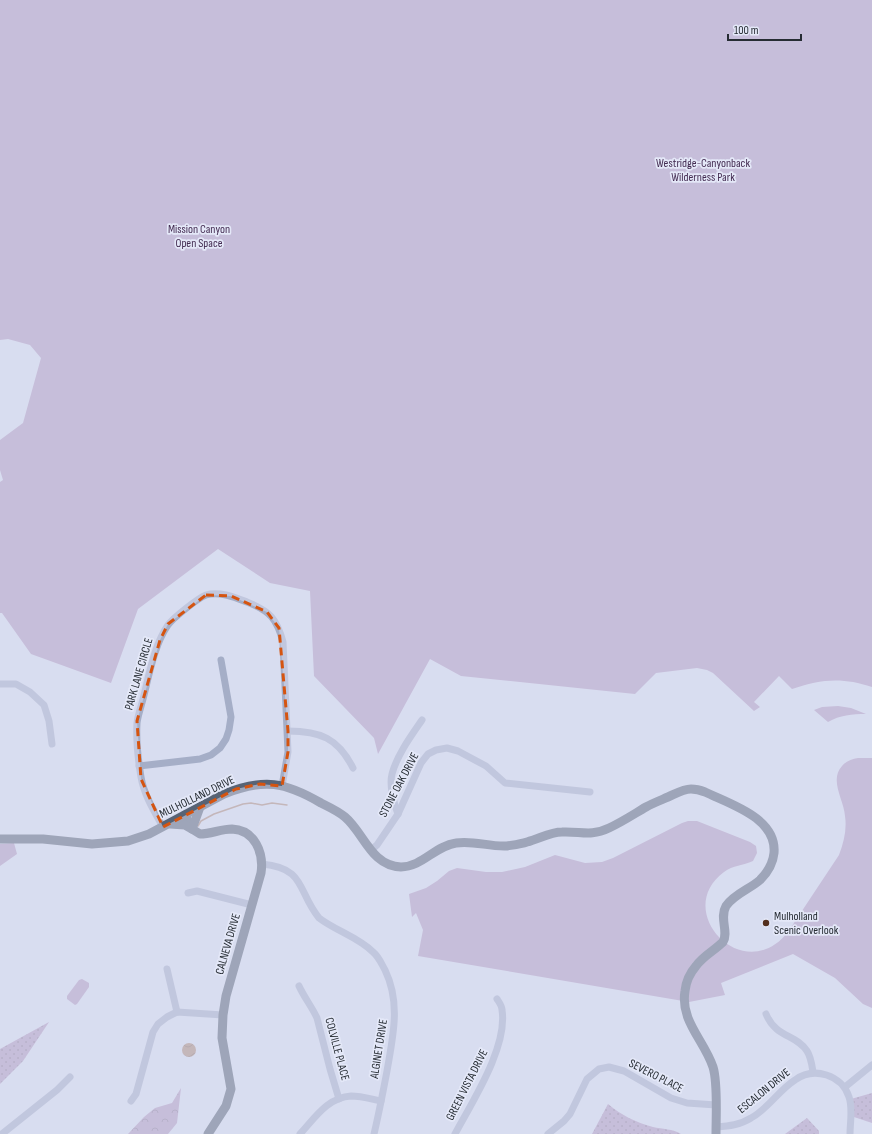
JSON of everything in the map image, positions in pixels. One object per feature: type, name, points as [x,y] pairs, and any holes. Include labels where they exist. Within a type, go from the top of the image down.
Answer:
[{"type":"main road","name":"MULHOLLAND DRIVE","points":[[0,839],[43,839],[92,844],[128,841],[149,834],[224,794],[248,786],[260,784],[282,786],[301,791],[345,817],[371,850],[381,860],[399,867],[409,867],[417,864],[441,848],[453,844],[465,842],[507,846],[527,842],[558,832],[592,833],[610,828],[647,806],[679,792],[689,789],[697,789],[755,817],[764,825],[770,834],[774,846],[773,858],[768,870],[760,880],[730,901],[726,907],[723,920],[725,939],[695,966],[688,979],[684,1004],[691,1025],[712,1066],[715,1076],[716,1105]]},
{"type":"main road","points":[[192,829],[200,807]]},
{"type":"main road","points":[[185,815],[192,829]]},
{"type":"main road","name":"CALNEVA DRIVE","points":[[165,825],[185,825],[200,834],[233,829],[243,832],[251,837],[258,846],[262,856],[262,864],[252,906],[226,996],[223,1015],[222,1038],[231,1090],[226,1106],[208,1134]]},
{"type":"main road","points":[[716,1105],[716,1130]]},
{"type":"street","name":"PARK LANE CIRCLE","points":[[165,825],[146,796],[141,779],[137,721],[160,640],[168,624],[196,600],[206,595],[218,594],[231,596],[253,604],[267,612],[274,619],[279,628],[282,642],[288,731],[288,752],[282,786]]},
{"type":"street","points":[[139,766],[200,759],[211,755],[220,748],[226,739],[231,718],[221,660]]},
{"type":"street","points":[[0,684],[16,684],[30,692],[44,705],[50,721],[52,744]]},
{"type":"street","points":[[398,814],[392,799],[392,775],[401,752],[422,720]]},
{"type":"street","points":[[288,731],[304,731],[324,736],[333,742],[347,757],[353,768]]},
{"type":"street","name":"STONE OAK DRIVE","points":[[371,850],[377,845],[398,814],[421,763],[428,754],[436,750],[447,748],[458,751],[486,766],[505,783],[590,792]]},
{"type":"street","name":"ALGINET DRIVE","points":[[262,864],[280,867],[290,872],[299,880],[314,912],[319,918],[366,946],[379,959],[388,977],[393,992],[395,1029],[374,1134]]},
{"type":"street","points":[[188,893],[197,891],[252,906]]},
{"type":"street","points":[[168,969],[177,1012]]},
{"type":"street","name":"COLVILLE PLACE","points":[[299,986],[303,996],[314,1010],[317,1018],[330,1069],[340,1099]]},
{"type":"street","name":"GREEN VISTA DRIVE","points":[[455,1134],[488,1071],[498,1048],[501,1032],[502,1008],[497,999]]},
{"type":"street","points":[[131,1101],[136,1094],[153,1032],[158,1024],[177,1012],[223,1015]]},
{"type":"street","points":[[766,1014],[775,1029],[799,1043],[806,1049],[809,1053],[813,1072],[834,1077],[845,1087],[850,1099],[850,1134]]},
{"type":"street","points":[[845,1087],[872,1065]]},
{"type":"street","name":"SEVERO PLACE","points":[[548,1134],[570,1114],[587,1079],[599,1069],[609,1067],[624,1071],[671,1098],[687,1103],[716,1105]]},
{"type":"street","name":"ESCALON DRIVE","points":[[716,1130],[741,1124],[753,1118],[794,1080],[804,1074],[813,1072]]},
{"type":"street","points":[[2,1134],[57,1090],[70,1077]]},
{"type":"street","points":[[300,1134],[331,1102],[349,1096],[358,1096],[381,1101]]},
{"type":"highlighted area","points":[[206,595],[231,596],[267,612],[279,628],[288,731],[288,752],[282,786],[260,784],[236,789],[163,827],[141,779],[137,721],[146,685],[160,640],[168,624]]},
{"type":"green space","points":[[0,0],[872,0],[872,687],[851,682],[832,680],[812,683],[792,689],[779,676],[754,702],[760,707],[754,711],[713,673],[697,668],[656,673],[635,694],[461,676],[430,659],[378,754],[374,738],[314,676],[310,591],[270,583],[218,549],[138,609],[111,683],[31,654],[2,613],[0,613],[0,482],[3,480],[0,470],[0,440],[23,423],[41,358],[30,345],[8,339],[0,340]]},
{"type":"green space","points":[[838,706],[851,708],[866,714],[846,715],[828,722],[814,710],[822,707]]},
{"type":"green space","points":[[858,758],[872,758],[872,1008],[863,1004],[835,978],[793,954],[721,983],[725,995],[689,1002],[418,956],[423,930],[416,913],[412,917],[409,894],[426,888],[449,871],[457,868],[486,872],[502,872],[525,867],[555,855],[585,863],[602,862],[688,821],[697,821],[750,842],[756,846],[757,853],[753,861],[727,870],[710,888],[705,906],[709,923],[720,938],[734,948],[752,952],[770,947],[788,932],[839,855],[845,836],[846,821],[838,790],[837,777],[838,772],[844,764],[849,760]]},
{"type":"green space","points":[[14,843],[17,854],[0,866],[0,844]]},
{"type":"green space","points":[[82,979],[89,983],[89,987],[75,1005],[67,999],[67,996],[79,980]]},
{"type":"green space","points":[[49,1022],[23,1061],[0,1084],[0,1049]]},
{"type":"green space","points":[[181,1088],[177,1123],[168,1134],[128,1134],[155,1108],[172,1103]]},
{"type":"green space","points":[[872,1093],[872,1123],[851,1116],[851,1099]]},
{"type":"green space","points":[[608,1104],[618,1112],[635,1121],[653,1127],[675,1131],[681,1134],[592,1134]]},
{"type":"green space","points":[[807,1118],[819,1131],[819,1134],[785,1134]]},
{"type":"water","points":[[186,1043],[192,1043],[196,1047],[196,1053],[192,1057],[186,1057],[182,1053],[182,1047]]},
{"type":"waterway","points":[[198,826],[201,821],[214,814],[243,804],[251,803],[262,805],[272,803],[287,805]]},
{"type":"place","name":"Mulholland Scenic Overlook","points":[[766,923]]},
{"type":"park label","name":"Westridge-Canyonback Wilderness Park","points":[[703,170]]},
{"type":"park label","name":"Mission Canyon Open Space","points":[[199,236]]}]
